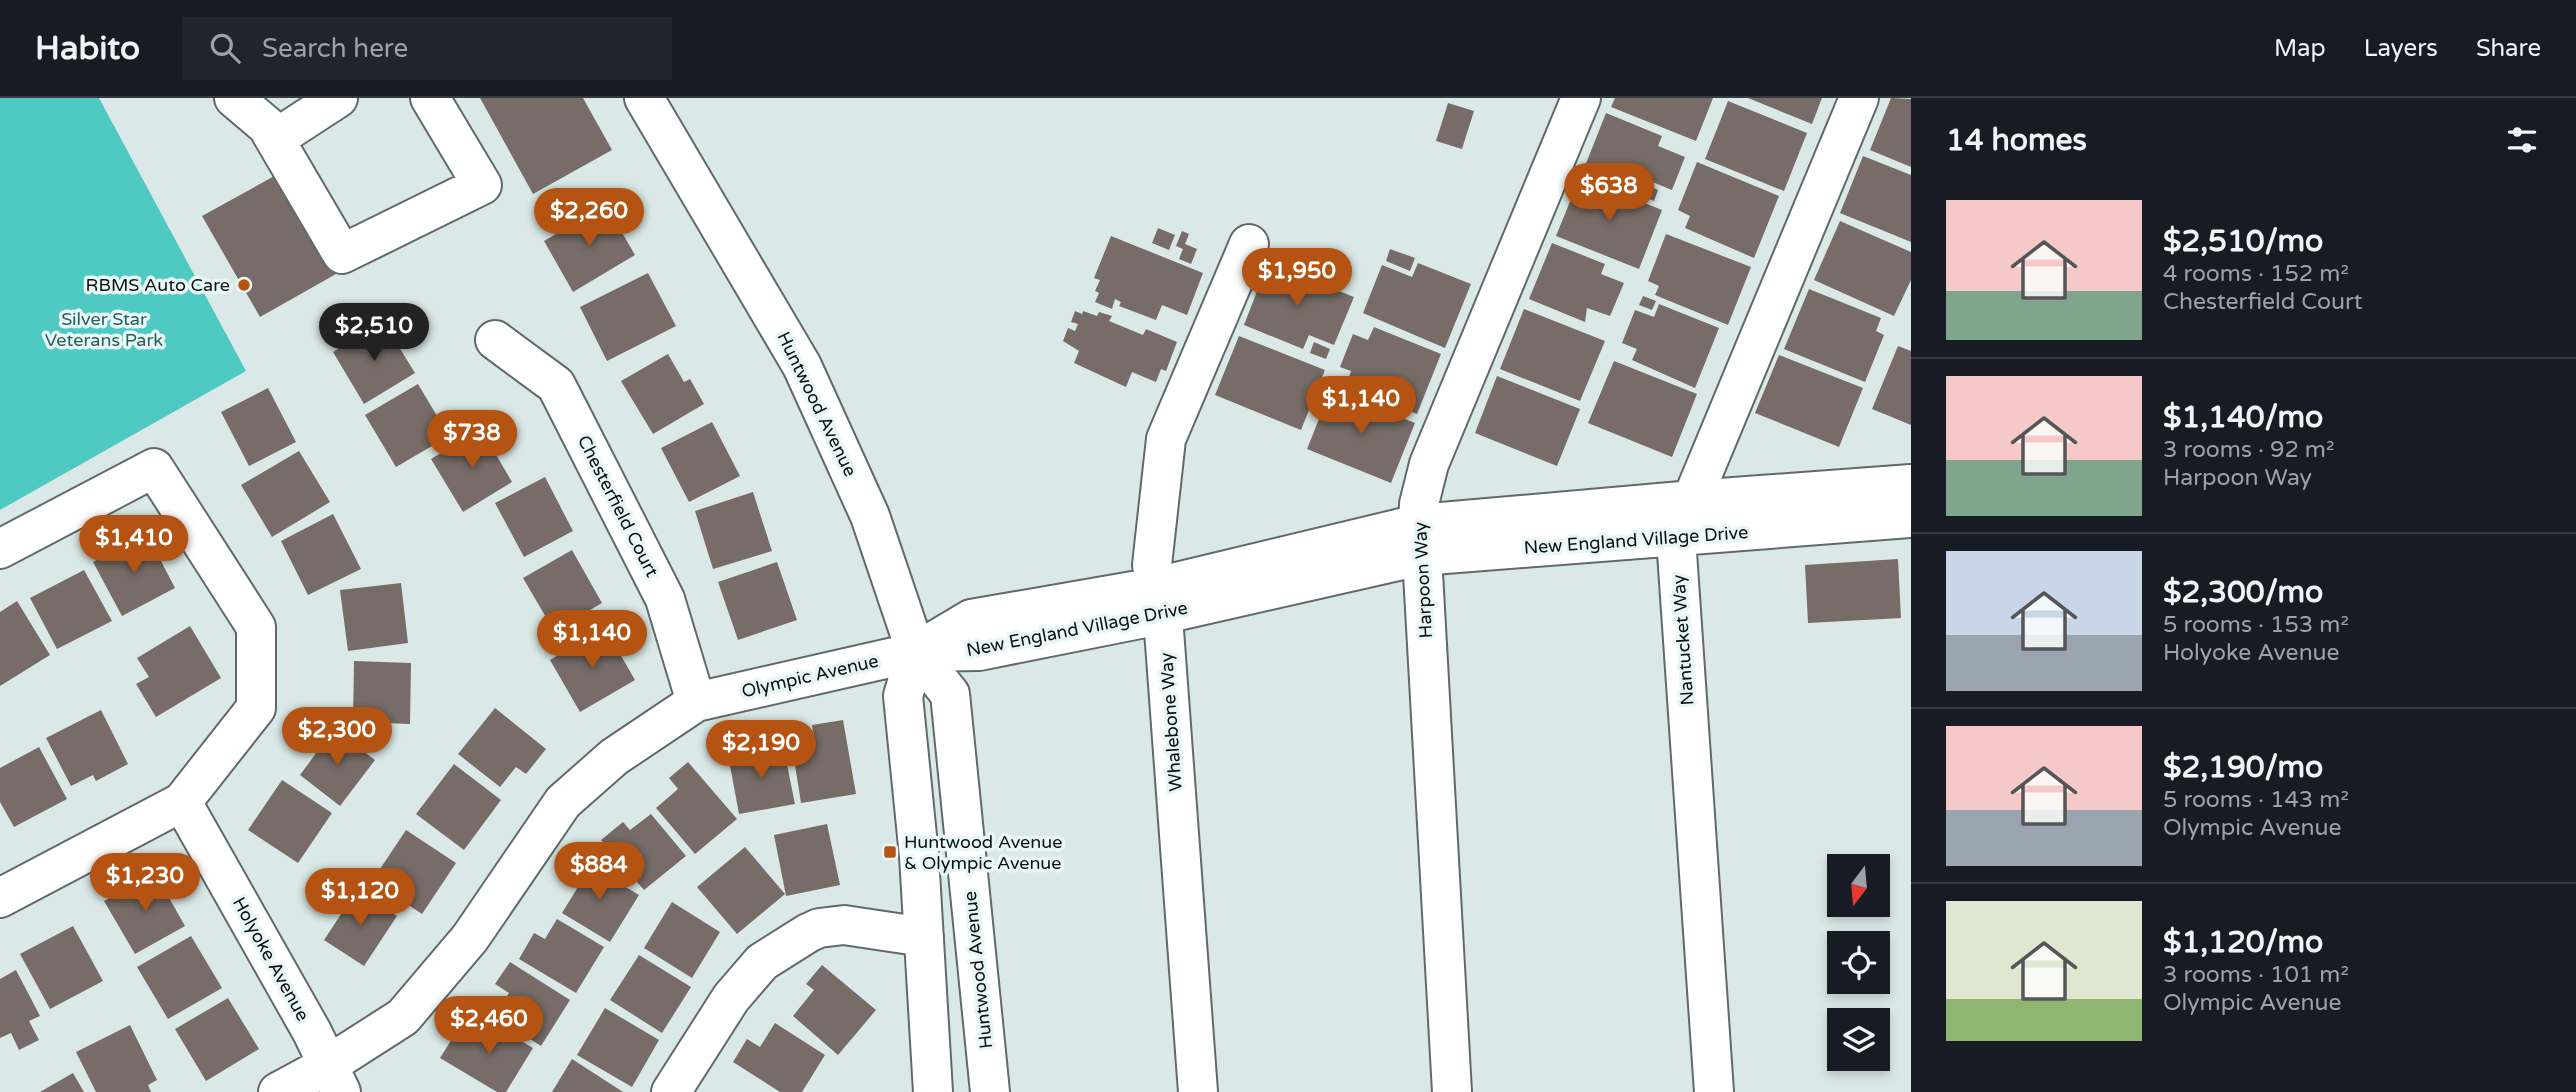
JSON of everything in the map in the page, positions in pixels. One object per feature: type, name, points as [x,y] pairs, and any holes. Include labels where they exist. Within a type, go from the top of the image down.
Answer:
[{"type":"street","points":[[234,98],[267,126],[342,254],[482,185],[430,98]]},
{"type":"street","points":[[275,139],[338,98]]},
{"type":"street","name":"Huntwood Avenue","points":[[644,98],[802,366],[870,516],[916,652],[950,694],[990,1092]]},
{"type":"street","name":"Harpoon Way","points":[[1452,1092],[1419,504],[1429,464],[1581,98]]},
{"type":"street","name":"Nantucket Way","points":[[1714,1092],[1676,538],[1859,98]]},
{"type":"street","name":"Whalebone Way","points":[[1198,1092],[1164,630],[1152,565],[1154,530],[1166,439],[1249,244]]},
{"type":"street","name":"Chesterfield Court","points":[[495,340],[556,385],[665,599],[696,702]]},
{"type":"street","points":[[0,549],[154,468],[256,627],[256,708],[182,802],[0,898]]},
{"type":"street","name":"New England Village Drive","points":[[916,652],[971,619],[1158,601],[1419,540],[1693,500],[1911,484]]},
{"type":"street","name":"New England Village Drive","points":[[1419,540],[1676,538],[1911,518]]},
{"type":"street","points":[[916,652],[903,696],[919,856],[933,1092]]},
{"type":"street","name":"Olympic Avenue","points":[[278,1092],[334,1078],[403,1017],[470,938],[564,802],[614,757],[696,702],[916,652]]},
{"type":"street","name":"Holyoke Avenue","points":[[182,802],[312,1032],[334,1078]]},
{"type":"street","points":[[670,1092],[739,989],[762,962],[808,933],[819,928],[844,925],[924,937]]},
{"type":"green space","name":"Silver Star Veterans Park","points":[[0,98],[99,98],[246,371],[0,510]]},
{"type":"building","points":[[480,98],[583,98],[612,150],[533,194]]},
{"type":"building","points":[[1615,98],[1713,98],[1696,141],[1611,107]]},
{"type":"building","points":[[1748,98],[1822,98],[1812,124]]},
{"type":"building","points":[[1891,98],[1911,99],[1911,167],[1870,150]]},
{"type":"building","points":[[1728,101],[1807,133],[1784,191],[1705,159]]},
{"type":"building","points":[[1448,103],[1474,111],[1462,149],[1436,141]]},
{"type":"building","points":[[1606,113],[1662,136],[1658,146],[1685,157],[1672,190],[1645,179],[1639,193],[1583,171]]},
{"type":"building","points":[[1863,156],[1911,175],[1911,242],[1840,213]]},
{"type":"building","points":[[1697,162],[1779,196],[1754,258],[1685,228],[1690,216],[1678,210]]},
{"type":"building","points":[[278,174],[336,274],[260,317],[202,216]]},
{"type":"building","points":[[1580,177],[1662,210],[1639,269],[1556,236]]},
{"type":"building","points":[[1646,184],[1658,190],[1654,201],[1641,195]]},
{"type":"building","points":[[606,205],[635,255],[573,292],[544,241]]},
{"type":"building","points":[[1840,221],[1911,252],[1911,280],[1894,316],[1814,280]]},
{"type":"building","points":[[1158,228],[1175,235],[1169,250],[1152,243]]},
{"type":"building","points":[[1182,231],[1189,234],[1185,244],[1197,249],[1191,264],[1179,259],[1183,249],[1176,246]]},
{"type":"building","points":[[1666,234],[1751,267],[1728,325],[1655,295],[1659,286],[1648,281]]},
{"type":"building","points":[[1111,236],[1203,273],[1187,315],[1162,305],[1156,320],[1119,306],[1121,302],[1115,299],[1112,309],[1095,302],[1099,293],[1095,291],[1100,280],[1094,278]]},
{"type":"building","points":[[1552,243],[1605,264],[1601,274],[1624,283],[1610,316],[1587,308],[1585,322],[1529,299]]},
{"type":"building","points":[[1390,249],[1415,258],[1410,271],[1386,261]]},
{"type":"building","points":[[1268,263],[1354,297],[1334,345],[1309,335],[1303,349],[1244,325]]},
{"type":"building","points":[[1418,263],[1471,284],[1445,348],[1363,313],[1382,265],[1412,277]]},
{"type":"building","points":[[648,273],[676,326],[607,361],[580,307]]},
{"type":"building","points":[[1809,289],[1881,318],[1876,331],[1884,335],[1865,382],[1784,349]]},
{"type":"building","points":[[1643,296],[1656,301],[1652,310],[1639,305]]},
{"type":"building","points":[[1659,304],[1719,328],[1695,388],[1632,360],[1637,349],[1622,343],[1635,310],[1654,317]]},
{"type":"building","points":[[1524,309],[1605,341],[1580,401],[1500,369]]},
{"type":"building","points":[[1075,311],[1097,316],[1099,312],[1112,316],[1109,321],[1143,335],[1146,329],[1177,342],[1166,371],[1161,369],[1156,382],[1132,372],[1126,387],[1074,363],[1079,351],[1063,341],[1068,328],[1075,331],[1078,324],[1071,322]]},
{"type":"building","points":[[383,321],[415,373],[364,404],[333,352]]},
{"type":"building","points":[[1374,327],[1441,354],[1417,414],[1346,386],[1351,371],[1340,367],[1353,334],[1368,340]]},
{"type":"building","points":[[1239,336],[1325,370],[1301,430],[1215,395]]},
{"type":"building","points":[[1314,342],[1330,349],[1326,359],[1310,353]]},
{"type":"building","points":[[1898,346],[1911,351],[1911,425],[1872,409]]},
{"type":"building","points":[[668,354],[684,382],[690,379],[704,404],[653,434],[621,381]]},
{"type":"building","points":[[1779,355],[1863,388],[1839,447],[1755,413]]},
{"type":"building","points":[[1614,361],[1697,394],[1672,457],[1588,423]]},
{"type":"building","points":[[1497,376],[1580,409],[1557,466],[1475,433]]},
{"type":"building","points":[[418,384],[449,436],[396,467],[365,415]]},
{"type":"building","points":[[268,388],[296,442],[249,466],[221,412]]},
{"type":"building","points":[[1331,389],[1415,423],[1391,483],[1307,449]]},
{"type":"building","points":[[712,422],[740,476],[689,502],[661,448]]},
{"type":"building","points":[[481,429],[512,482],[463,512],[431,459]]},
{"type":"building","points":[[299,451],[330,502],[272,537],[241,485]]},
{"type":"building","points":[[545,477],[573,531],[524,557],[495,503]]},
{"type":"building","points":[[753,492],[772,551],[713,569],[695,511]]},
{"type":"building","points":[[333,514],[361,569],[308,595],[281,541]]},
{"type":"building","points":[[147,534],[175,588],[122,616],[93,562]]},
{"type":"building","points":[[572,550],[602,603],[554,631],[523,578]]},
{"type":"building","points":[[1898,559],[1901,618],[1808,623],[1805,565]]},
{"type":"building","points":[[777,562],[797,620],[738,640],[718,582]]},
{"type":"building","points":[[84,570],[112,621],[57,649],[30,598]]},
{"type":"building","points":[[401,583],[408,643],[348,651],[340,590]]},
{"type":"building","points":[[17,601],[50,655],[0,686],[0,612]]},
{"type":"building","points":[[190,626],[221,678],[156,717],[136,684],[149,677],[137,658]]},
{"type":"building","points":[[605,628],[635,680],[580,712],[550,660]]},
{"type":"building","points":[[354,661],[411,663],[410,724],[353,722]]},
{"type":"building","points":[[495,708],[546,749],[526,774],[516,767],[500,787],[458,754]]},
{"type":"building","points":[[101,710],[128,764],[96,781],[93,775],[71,786],[46,738]]},
{"type":"building","points":[[843,720],[856,794],[801,803],[792,746],[815,743],[812,725]]},
{"type":"building","points":[[334,729],[375,760],[340,806],[300,775]]},
{"type":"building","points":[[783,745],[795,804],[739,814],[728,755]]},
{"type":"building","points":[[39,747],[67,799],[14,827],[0,802],[0,768]]},
{"type":"building","points":[[688,762],[737,819],[695,854],[656,808],[678,789],[669,778]]},
{"type":"building","points":[[454,764],[501,800],[464,850],[416,814]]},
{"type":"building","points":[[282,780],[332,813],[298,863],[248,830]]},
{"type":"building","points":[[651,814],[686,856],[644,890],[601,840],[623,822],[630,830]]},
{"type":"building","points":[[827,824],[840,885],[786,896],[774,835]]},
{"type":"building","points":[[406,830],[456,863],[422,914],[372,881]]},
{"type":"building","points":[[745,847],[785,894],[737,934],[697,887]]},
{"type":"building","points":[[583,861],[639,895],[610,942],[562,913],[578,887],[570,882]]},
{"type":"building","points":[[155,873],[185,926],[135,954],[104,901]]},
{"type":"building","points":[[357,890],[397,916],[364,966],[324,940]]},
{"type":"building","points":[[672,902],[720,932],[692,978],[644,948]]},
{"type":"building","points":[[557,919],[604,947],[576,993],[519,959],[534,933],[545,939]]},
{"type":"building","points":[[73,926],[103,981],[50,1009],[20,954]]},
{"type":"building","points":[[191,936],[222,988],[168,1019],[137,967]]},
{"type":"building","points":[[639,955],[691,987],[662,1033],[610,1000]]},
{"type":"building","points":[[510,962],[570,1000],[541,1046],[494,1016],[509,993],[495,984]]},
{"type":"building","points":[[822,965],[876,1010],[838,1055],[793,1016],[814,990],[806,984]]},
{"type":"building","points":[[16,970],[40,1016],[29,1021],[39,1040],[19,1050],[11,1033],[0,1038],[0,979]]},
{"type":"building","points":[[228,998],[259,1049],[206,1081],[175,1029]]},
{"type":"building","points":[[605,1008],[659,1040],[632,1087],[577,1055]]},
{"type":"building","points":[[483,1018],[533,1048],[506,1092],[497,1092],[440,1058],[455,1034],[469,1042]]},
{"type":"building","points":[[775,1023],[825,1055],[802,1092],[780,1092],[733,1062],[747,1039],[760,1047]]},
{"type":"building","points":[[130,1025],[157,1080],[148,1085],[151,1092],[96,1092],[76,1052]]},
{"type":"building","points":[[572,1059],[623,1092],[552,1092]]},
{"type":"building","points":[[73,1073],[84,1092],[40,1092]]},
{"type":"place","name":"RBMS Auto Care","points":[[244,285]]},
{"type":"place","name":"Huntwood Avenue & Olympic Avenue","points":[[890,852]]}]
